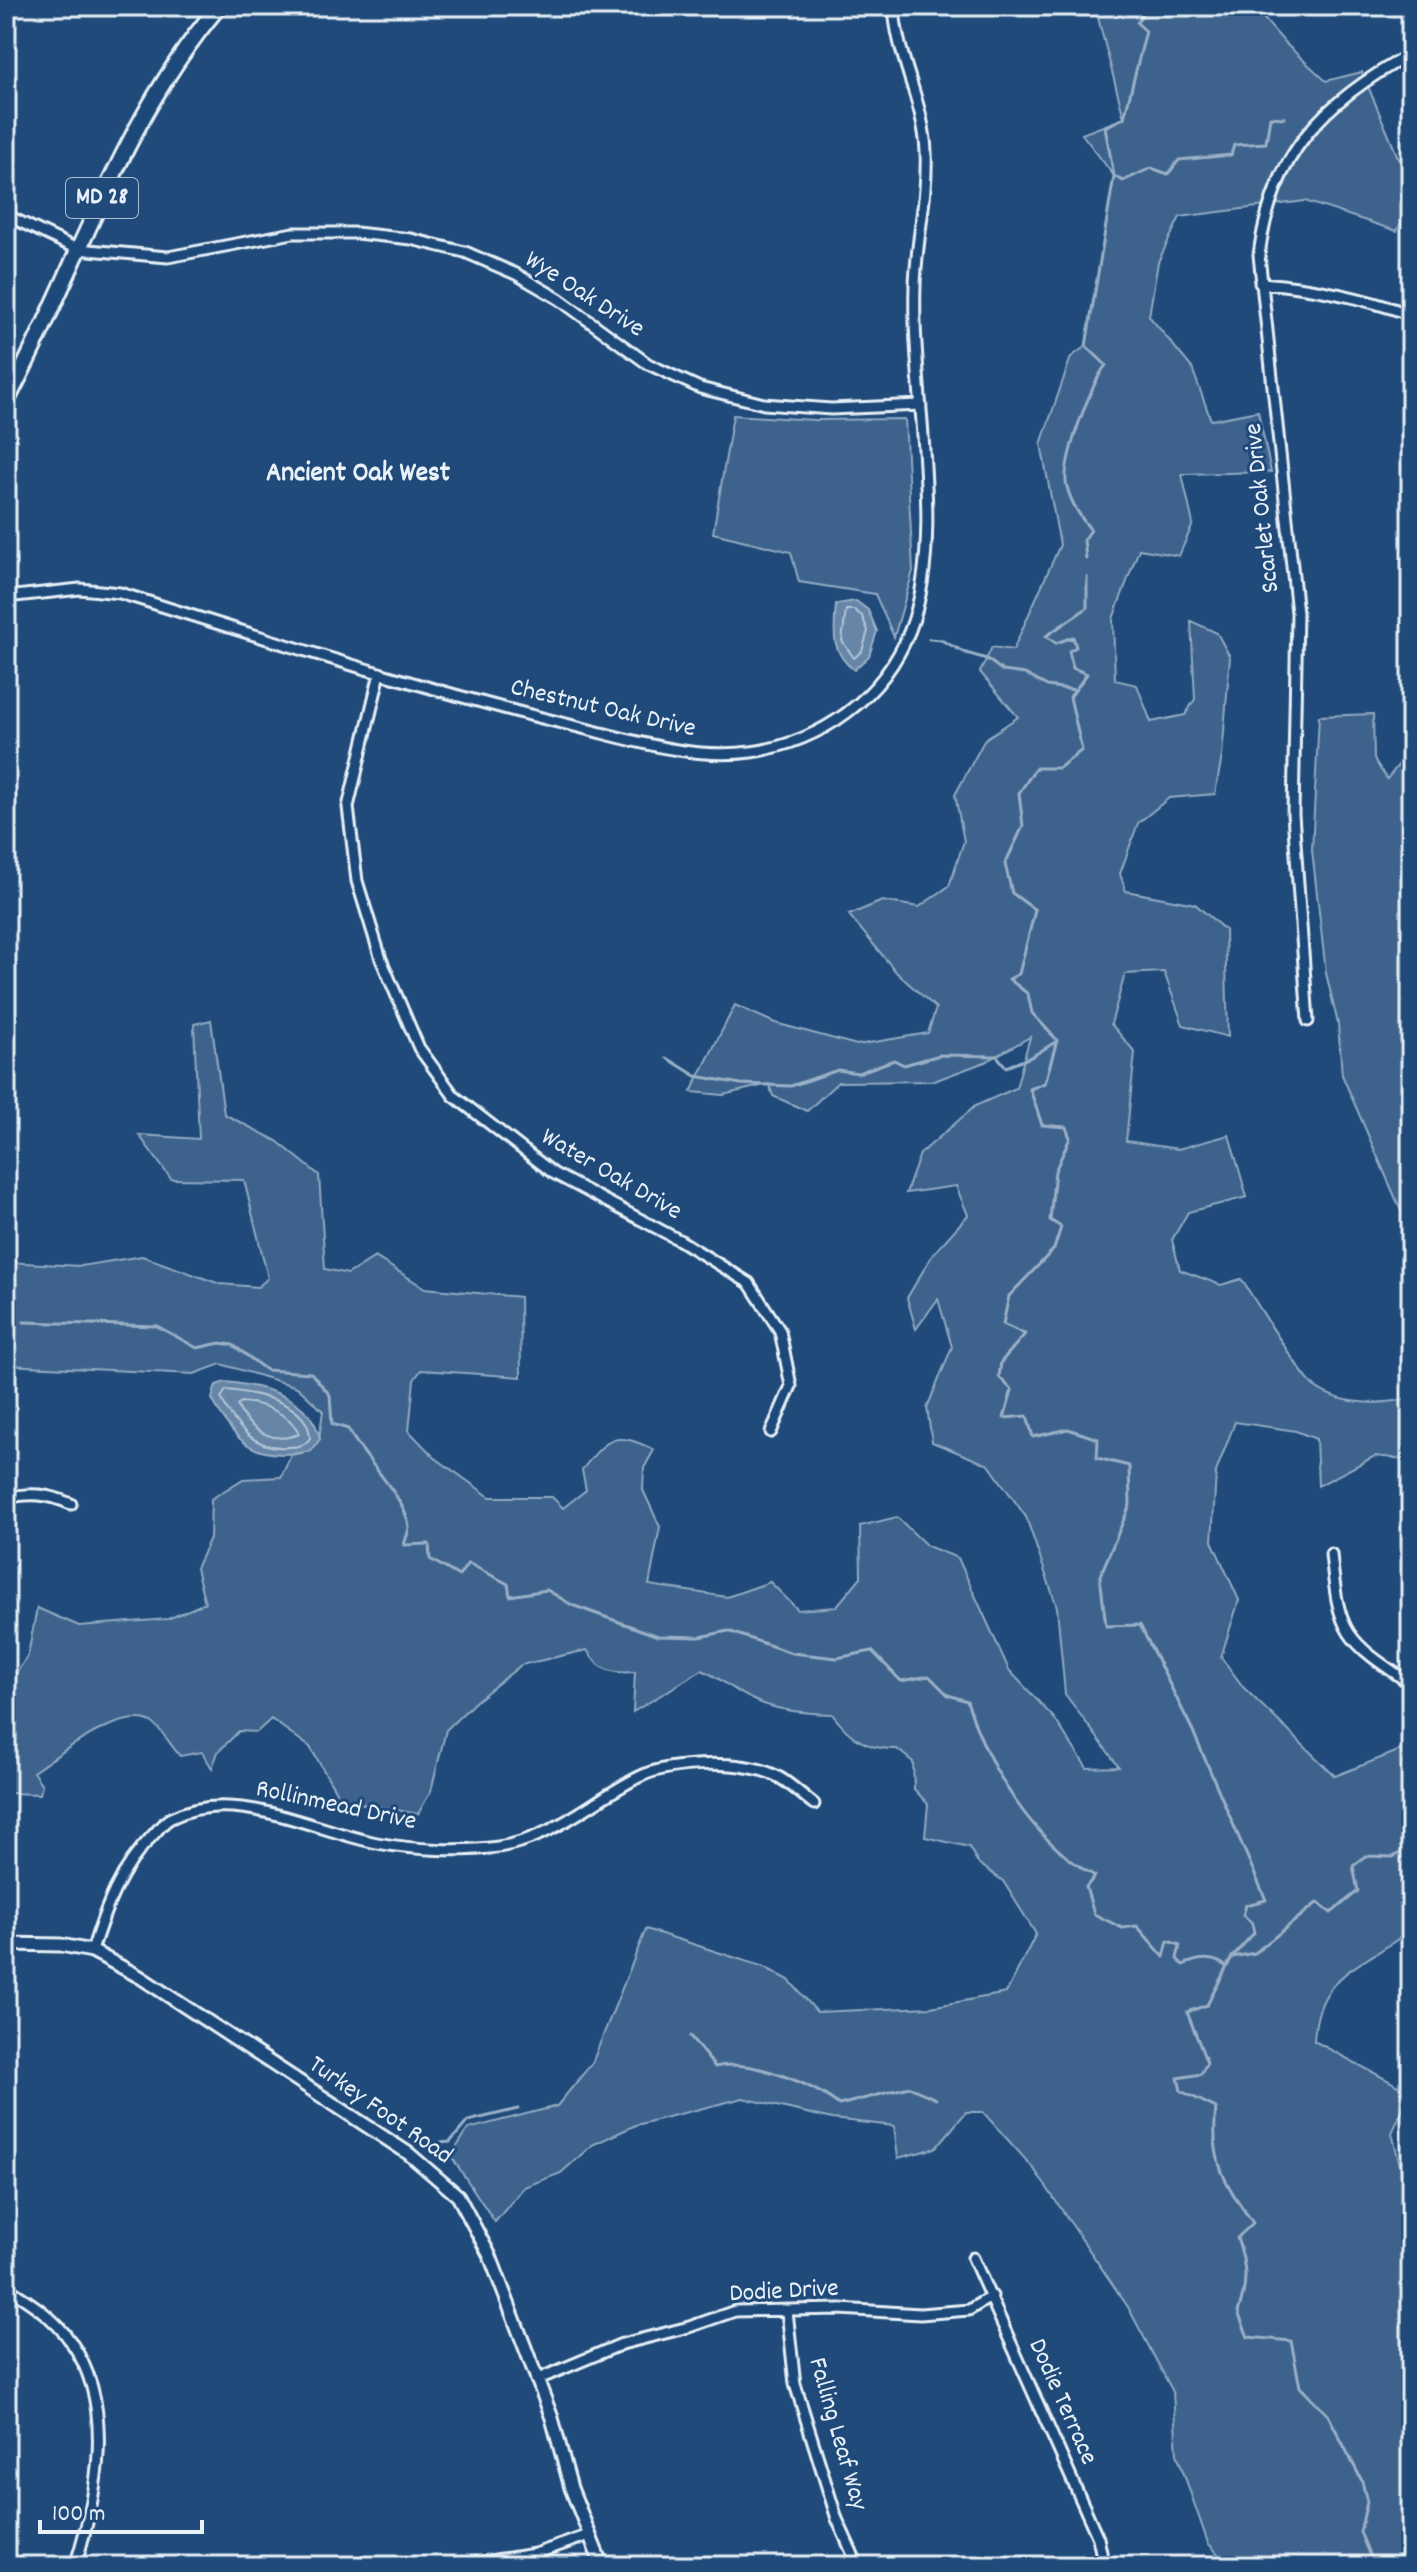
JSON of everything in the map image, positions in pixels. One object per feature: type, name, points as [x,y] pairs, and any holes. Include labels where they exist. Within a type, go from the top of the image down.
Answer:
[{"type":"main road","name":"MD 28","points":[[6,402],[77,249],[160,88],[191,39],[219,6]]},
{"type":"street","name":"Chestnut Oak Drive","points":[[6,597],[80,589],[120,593],[491,707],[679,751],[748,753],[799,740],[845,715],[877,688],[897,659],[912,626],[925,539],[914,289],[926,150],[920,112],[895,33],[894,6]]},
{"type":"street","name":"Scarlet Oak Drive","points":[[1308,1021],[1293,814],[1297,613],[1260,283],[1261,240],[1276,180],[1303,136],[1338,103],[1411,54]]},
{"type":"street","points":[[6,215],[77,249]]},
{"type":"street","name":"Wye Oak Drive","points":[[77,249],[168,257],[293,233],[356,233],[411,239],[465,252],[516,274],[559,299],[648,364],[700,388],[778,405],[831,409],[921,405]]},
{"type":"street","points":[[1260,283],[1310,287],[1351,295],[1411,315]]},
{"type":"street","name":"Water Oak Drive","points":[[380,673],[348,807],[357,881],[381,959],[419,1048],[454,1096],[553,1173],[681,1241],[749,1283],[780,1331],[791,1386],[771,1432]]},
{"type":"street","points":[[6,1498],[27,1493],[49,1495],[71,1504]]},
{"type":"street","points":[[1331,1554],[1343,1625],[1360,1650],[1411,1684]]},
{"type":"street","name":"Rollinmead Drive","points":[[92,1951],[108,1901],[132,1857],[170,1818],[222,1806],[262,1810],[378,1843],[442,1848],[499,1847],[553,1831],[640,1776],[667,1767],[723,1764],[779,1776],[814,1804]]},
{"type":"street","name":"Turkey Foot Road","points":[[6,1944],[61,1945],[92,1951],[140,1977],[408,2153],[443,2180],[470,2215],[490,2256],[552,2418],[571,2488],[602,2566]]},
{"type":"street","name":"Dodie Terrace","points":[[973,2258],[1098,2538],[1104,2566]]},
{"type":"street","points":[[6,2287],[51,2320],[71,2341],[95,2392],[99,2438],[89,2516],[75,2566]]},
{"type":"street","name":"Dodie Drive","points":[[536,2380],[622,2344],[689,2327],[735,2311],[920,2314],[969,2310],[992,2296]]},
{"type":"street","name":"Falling Leaf Way","points":[[787,2311],[795,2384],[837,2519],[858,2566]]},
{"type":"street","points":[[456,2566],[535,2554],[589,2535]]},
{"type":"shaded area","points":[[1095,6],[1253,6],[1285,43],[1326,81],[1362,72],[1411,188],[1411,202],[1397,231],[1305,201],[1180,217],[1158,262],[1149,316],[1192,368],[1211,420],[1258,411],[1271,472],[1182,474],[1193,524],[1179,556],[1139,549],[1113,619],[1115,680],[1137,685],[1151,722],[1185,715],[1195,699],[1191,621],[1217,633],[1230,657],[1222,756],[1215,794],[1169,798],[1138,823],[1120,874],[1126,891],[1195,904],[1225,930],[1228,1037],[1183,1025],[1164,972],[1125,974],[1111,1024],[1135,1052],[1126,1141],[1178,1149],[1229,1135],[1247,1197],[1188,1212],[1172,1240],[1180,1270],[1221,1285],[1241,1279],[1315,1387],[1349,1401],[1387,1402],[1411,1398],[1411,1460],[1375,1456],[1318,1486],[1316,1439],[1296,1431],[1235,1422],[1216,1472],[1212,1541],[1239,1600],[1221,1657],[1244,1688],[1335,1776],[1411,1746],[1411,1929],[1346,1973],[1334,1985],[1317,2017],[1314,2041],[1410,2092],[1392,2133],[1405,2185],[1411,2195],[1411,2566],[1229,2566],[1208,2543],[1177,2454],[1173,2392],[1128,2307],[1034,2169],[983,2112],[966,2112],[936,2148],[898,2158],[894,2126],[832,2119],[743,2098],[636,2125],[592,2145],[561,2173],[524,2187],[495,2222],[451,2156],[468,2129],[557,2106],[592,2063],[646,1929],[764,1967],[789,1980],[817,2012],[931,2007],[1006,1993],[1036,1934],[1003,1881],[978,1863],[969,1847],[925,1837],[928,1804],[914,1789],[913,1762],[897,1749],[860,1741],[832,1714],[788,1710],[756,1701],[702,1670],[633,1712],[635,1672],[607,1670],[596,1663],[587,1650],[521,1665],[446,1730],[431,1791],[418,1814],[341,1800],[310,1747],[271,1719],[257,1732],[239,1731],[218,1752],[212,1768],[202,1752],[180,1756],[151,1722],[138,1719],[123,1721],[90,1735],[33,1772],[42,1785],[40,1794],[6,1793],[6,1689],[28,1655],[37,1608],[79,1626],[168,1619],[205,1603],[196,1568],[210,1538],[211,1499],[243,1479],[281,1477],[291,1455],[311,1451],[319,1439],[323,1411],[297,1387],[221,1364],[194,1374],[6,1365],[6,1262],[81,1266],[142,1256],[220,1284],[258,1287],[268,1278],[244,1180],[171,1179],[139,1135],[199,1139],[194,1024],[211,1020],[224,1114],[277,1141],[319,1175],[325,1269],[348,1274],[375,1257],[425,1288],[520,1297],[521,1377],[421,1370],[414,1380],[409,1431],[434,1457],[490,1497],[552,1497],[563,1508],[586,1490],[582,1470],[606,1444],[621,1439],[641,1444],[654,1450],[644,1468],[643,1490],[660,1527],[649,1585],[727,1597],[770,1582],[798,1610],[836,1607],[861,1577],[860,1526],[897,1517],[927,1546],[958,1558],[1009,1670],[1054,1718],[1087,1768],[1119,1767],[1065,1694],[1057,1607],[1026,1517],[989,1465],[932,1442],[927,1408],[952,1347],[938,1299],[916,1329],[907,1298],[933,1254],[968,1215],[956,1186],[906,1193],[920,1154],[975,1106],[1016,1088],[1030,1037],[985,1062],[934,1081],[838,1082],[807,1111],[773,1096],[769,1084],[723,1095],[691,1092],[735,1005],[775,1023],[857,1045],[928,1033],[936,1008],[897,973],[849,915],[882,901],[919,907],[949,886],[964,841],[955,795],[985,739],[1018,717],[980,672],[992,647],[1013,650],[1060,545],[1041,444],[1071,357],[1086,346],[1114,176],[1082,134],[1124,118]]},
{"type":"shaded area","points":[[733,415],[815,420],[905,419],[913,571],[894,637],[875,594],[799,582],[791,552],[713,533]]},
{"type":"shaded area","points":[[1373,714],[1374,759],[1387,779],[1411,749],[1411,1212],[1405,1220],[1342,1075],[1338,1024],[1326,973],[1312,850],[1319,716]]},
{"type":"water","points":[[856,601],[868,610],[877,631],[869,656],[854,670],[837,648],[835,623],[836,604]]},
{"type":"water","points":[[225,1382],[269,1390],[296,1403],[315,1424],[320,1439],[311,1451],[292,1454],[262,1452],[250,1446],[230,1428],[212,1399],[216,1385]]},
{"type":"waterway","points":[[1086,559],[1084,540],[1091,530],[1074,504],[1066,476],[1078,424],[1106,365],[1086,346],[1114,176],[1105,127],[1124,118],[1146,31],[1137,23],[1147,6]]},
{"type":"waterway","points":[[1114,176],[1123,181],[1151,168],[1168,174],[1179,160],[1231,155],[1234,145],[1266,143],[1270,117],[1285,118]]},
{"type":"waterway","points":[[1087,577],[1087,608],[1046,636],[1056,643],[1073,637],[1076,647],[1069,651],[1073,668],[1087,674],[1070,697],[1082,750],[1059,768],[1036,768],[1019,793],[1023,826],[1005,864],[1012,893],[1035,910],[1019,974],[1009,979],[1028,994],[1032,1013],[1057,1040],[1045,1083],[1030,1089],[1042,1125],[1066,1127],[1070,1138],[1055,1171],[1050,1220],[1061,1227],[1054,1249],[1009,1296],[1003,1324],[1025,1334],[1001,1362],[999,1377],[1012,1390],[1004,1418],[1027,1416],[1033,1437],[1068,1429],[1098,1439],[1097,1458],[1129,1466],[1130,1505],[1100,1576],[1106,1626],[1140,1625],[1192,1729],[1266,1900],[1246,1905],[1243,1915],[1252,1923],[1254,1933],[1232,1957]]},
{"type":"waterway","points":[[929,639],[941,640],[966,653],[987,659],[1003,671],[1025,674],[1047,686],[1075,690]]},
{"type":"waterway","points":[[667,1058],[696,1076],[741,1084],[791,1086],[838,1070],[858,1073],[894,1060],[904,1065],[940,1055],[997,1056],[1006,1067],[1031,1057],[1057,1041]]},
{"type":"waterway","points":[[24,1322],[157,1326],[197,1348],[220,1343],[233,1345],[266,1370],[311,1373],[330,1395],[332,1424],[348,1429],[400,1503],[409,1527],[404,1545],[429,1544],[430,1559],[459,1576],[468,1563],[508,1584],[510,1596],[547,1590],[572,1605],[658,1636],[700,1637],[728,1631],[792,1653],[837,1658],[872,1651],[901,1681],[929,1676],[948,1695],[967,1701],[1000,1777],[1032,1823],[1072,1861],[1095,1876],[1086,1887],[1094,1914],[1122,1928],[1137,1926],[1164,1957],[1168,1941],[1180,1945],[1177,1959],[1183,1965],[1206,1959],[1227,1967]]},
{"type":"waterway","points":[[1374,2566],[1360,2532],[1367,2502],[1362,2481],[1328,2415],[1300,2387],[1291,2341],[1248,2337],[1238,2312],[1245,2275],[1237,2238],[1253,2223],[1221,2169],[1215,2142],[1216,2108],[1181,2091],[1178,2078],[1201,2074],[1207,2063],[1187,2012],[1207,2005],[1232,1957],[1255,1953],[1318,1902],[1331,1913],[1358,1891],[1353,1866],[1366,1856],[1393,1857],[1407,1849],[1411,1852]]},
{"type":"waterway","points":[[690,2036],[715,2067],[745,2066],[780,2075],[813,2089],[839,2105],[909,2087],[936,2099]]},
{"type":"waterway","points":[[440,2143],[450,2142],[468,2121],[518,2109]]},
{"type":"district","name":"Ancient Oak West","points":[[358,475]]}]
